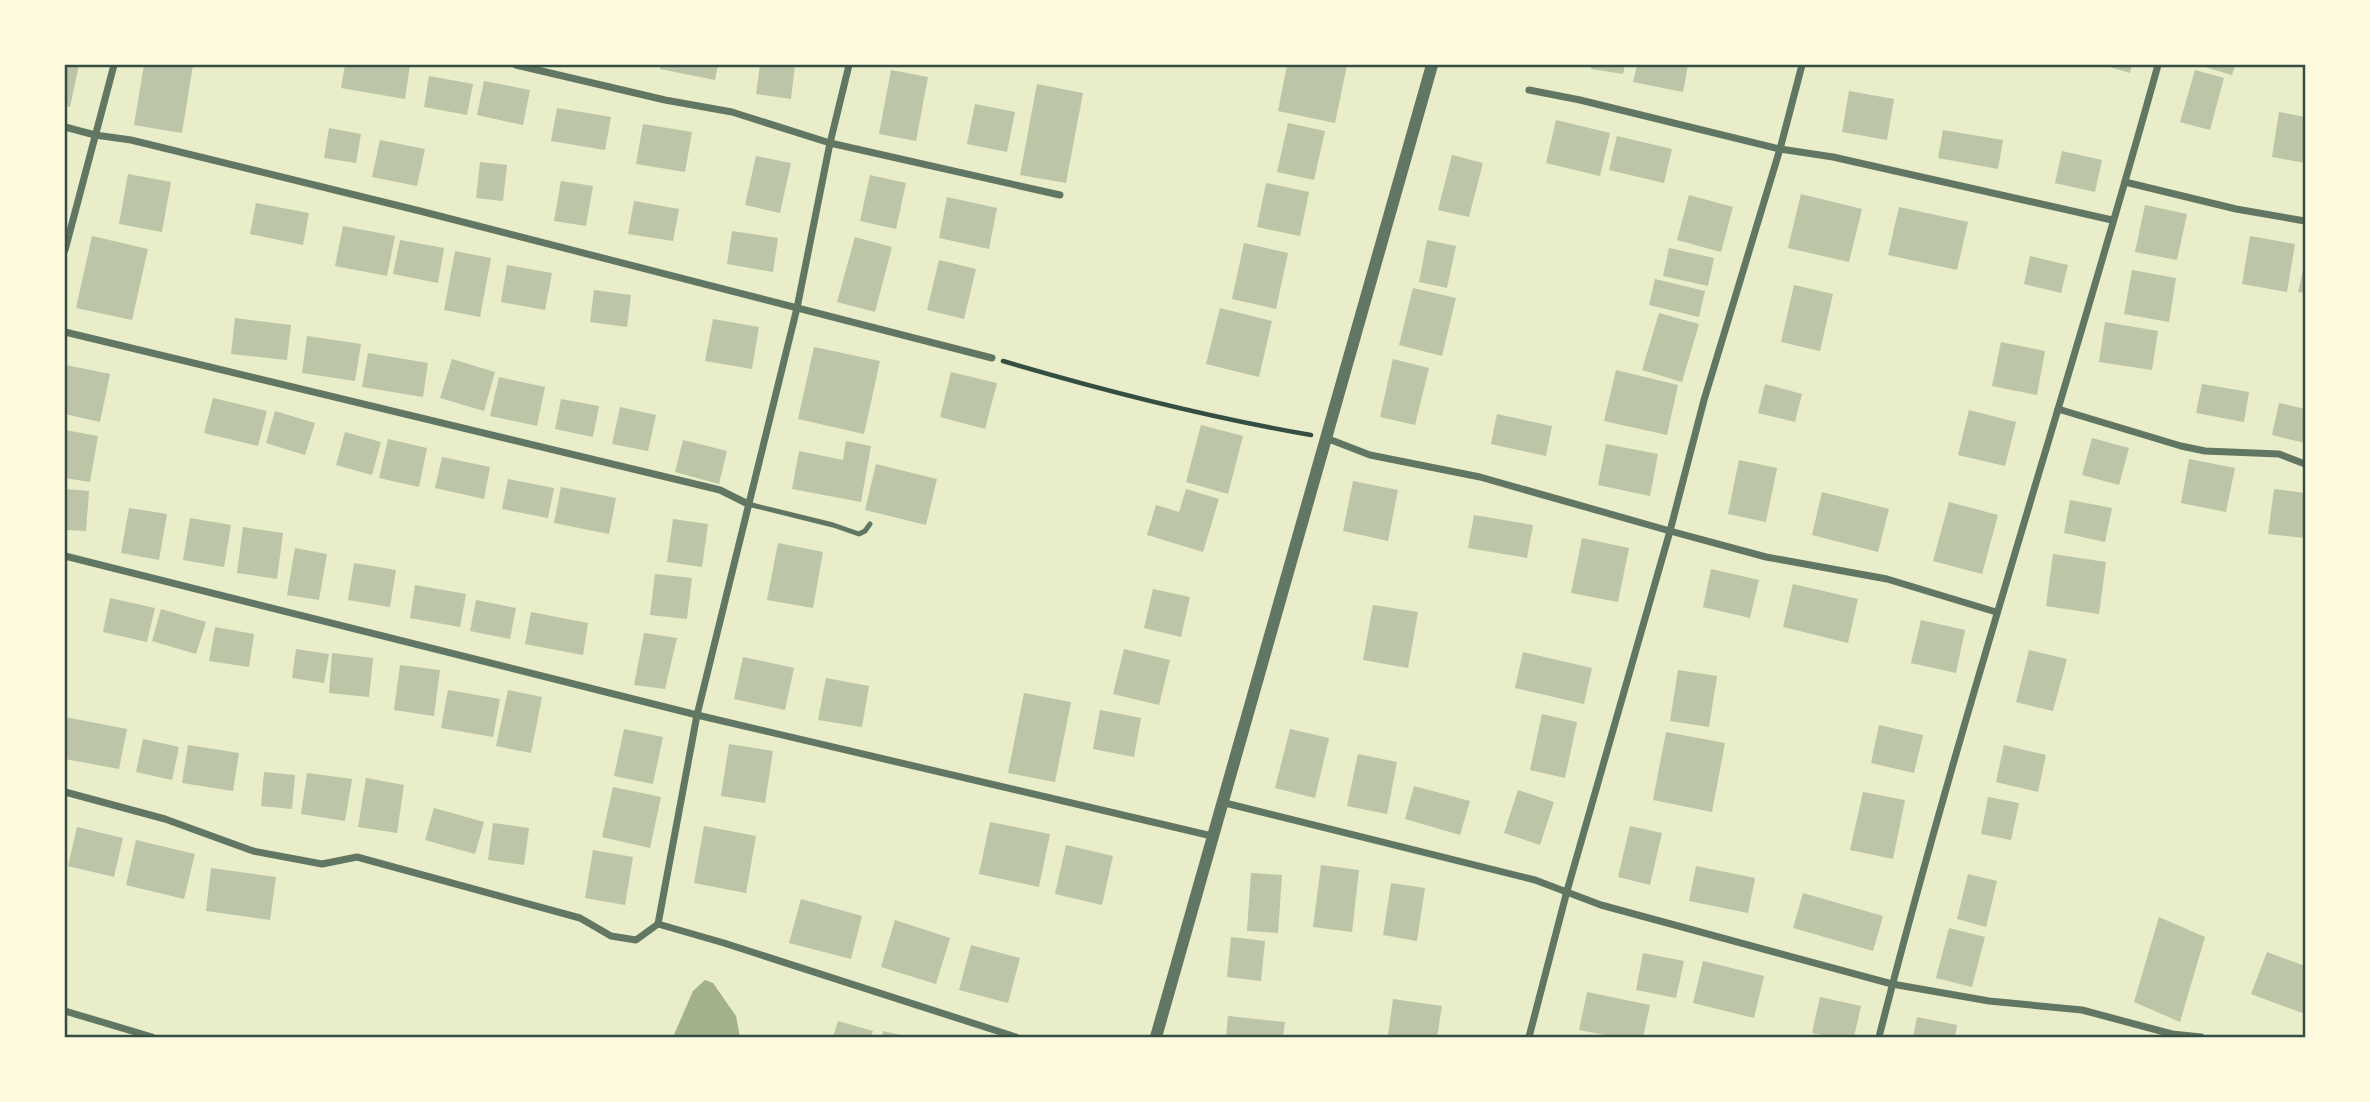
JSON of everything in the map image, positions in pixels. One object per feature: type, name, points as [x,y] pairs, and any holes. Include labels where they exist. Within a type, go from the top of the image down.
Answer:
[{"type":"street","points":[[65,250],[114,65]]},
{"type":"street","points":[[516,65],[665,100],[732,112],[830,143],[1060,195]]},
{"type":"street","points":[[65,792],[165,819],[253,850],[322,864],[357,857],[580,918],[611,936],[636,940],[658,924],[697,715],[797,308],[830,143],[849,65]]},
{"type":"street","points":[[1156,1037],[1432,65]]},
{"type":"street","points":[[1529,1037],[1704,400],[1780,149],[1802,65]]},
{"type":"street","points":[[1879,1037],[1996,612],[2158,65]]},
{"type":"street","points":[[1530,90],[1780,149],[1833,158],[2112,220]]},
{"type":"street","points":[[65,127],[131,140],[407,207],[992,358]]},
{"type":"street","points":[[2125,182],[2236,209],[2305,221]]},
{"type":"street","points":[[65,332],[720,490],[748,504]]},
{"type":"street","points":[[2058,409],[2181,446],[2205,451],[2279,454],[2305,464]]},
{"type":"street","points":[[1326,438],[1370,455],[1480,477],[1766,556],[1887,579],[1996,612]]},
{"type":"street","points":[[65,556],[697,715],[1212,836]]},
{"type":"street","points":[[1221,803],[1535,880],[1601,905],[1892,984],[1989,1001],[2082,1010],[2172,1034],[2201,1037]]},
{"type":"street","points":[[658,924],[1016,1037]]},
{"type":"street","points":[[65,1010],[152,1037]]},
{"type":"lane","points":[[748,504],[833,524],[859,534],[865,531],[870,523]]},
{"type":"path","points":[[992,358],[1103,390],[1247,424],[1326,438]]},
{"type":"shaded area","points":[[705,980],[713,983],[736,1016],[740,1037],[673,1037],[693,991]]},
{"type":"building","points":[[65,65],[79,65],[70,107],[65,106]]},
{"type":"building","points":[[144,65],[193,65],[182,133],[134,125]]},
{"type":"building","points":[[345,65],[410,65],[405,99],[341,88]]},
{"type":"building","points":[[661,65],[718,65],[715,80],[660,69]]},
{"type":"building","points":[[760,65],[795,65],[791,99],[756,94]]},
{"type":"building","points":[[1287,65],[1347,65],[1335,123],[1278,111]]},
{"type":"building","points":[[1592,65],[1625,65],[1623,74],[1591,69]]},
{"type":"building","points":[[1637,65],[1688,65],[1683,92],[1633,82]]},
{"type":"building","points":[[2103,65],[2132,65],[2130,73]]},
{"type":"building","points":[[2198,65],[2235,65],[2232,75]]},
{"type":"building","points":[[891,70],[928,77],[916,141],[879,134]]},
{"type":"building","points":[[2195,70],[2224,78],[2210,130],[2180,122]]},
{"type":"building","points":[[429,76],[473,84],[467,115],[424,107]]},
{"type":"building","points":[[484,81],[530,90],[523,125],[477,115]]},
{"type":"building","points":[[1037,84],[1083,93],[1066,183],[1020,175]]},
{"type":"building","points":[[1849,91],[1894,99],[1887,140],[1842,132]]},
{"type":"building","points":[[975,104],[1015,112],[1007,152],[967,144]]},
{"type":"building","points":[[557,108],[611,117],[605,150],[551,141]]},
{"type":"building","points":[[2279,112],[2305,117],[2305,163],[2272,157]]},
{"type":"building","points":[[1556,120],[1610,133],[1600,176],[1546,163]]},
{"type":"building","points":[[1288,123],[1325,131],[1314,180],[1277,172]]},
{"type":"building","points":[[643,124],[692,132],[685,172],[636,164]]},
{"type":"building","points":[[329,128],[361,134],[356,163],[324,158]]},
{"type":"building","points":[[1943,130],[2003,140],[1998,169],[1938,158]]},
{"type":"building","points":[[1617,136],[1672,149],[1664,183],[1609,170]]},
{"type":"building","points":[[380,140],[425,149],[417,186],[372,177]]},
{"type":"building","points":[[2062,151],[2102,160],[2095,192],[2055,183]]},
{"type":"building","points":[[1452,155],[1483,163],[1469,217],[1438,210]]},
{"type":"building","points":[[756,156],[791,163],[780,213],[745,205]]},
{"type":"building","points":[[480,162],[507,165],[503,201],[476,198]]},
{"type":"building","points":[[128,174],[171,182],[162,232],[119,224]]},
{"type":"building","points":[[870,175],[906,183],[896,229],[860,221]]},
{"type":"building","points":[[561,181],[593,186],[586,226],[554,221]]},
{"type":"building","points":[[1266,183],[1309,192],[1300,236],[1257,227]]},
{"type":"building","points":[[1801,194],[1862,209],[1849,262],[1788,248]]},
{"type":"building","points":[[1689,195],[1733,207],[1721,252],[1677,240]]},
{"type":"building","points":[[947,197],[997,208],[989,249],[939,238]]},
{"type":"building","points":[[634,201],[679,209],[673,241],[628,234]]},
{"type":"building","points":[[256,203],[309,213],[303,245],[250,234]]},
{"type":"building","points":[[2145,205],[2187,214],[2177,260],[2135,252]]},
{"type":"building","points":[[1899,207],[1968,222],[1957,270],[1888,255]]},
{"type":"building","points":[[343,226],[395,236],[387,276],[335,266]]},
{"type":"building","points":[[732,231],[778,238],[773,272],[727,264]]},
{"type":"building","points":[[92,236],[148,249],[132,320],[76,308]]},
{"type":"building","points":[[2250,236],[2295,244],[2287,292],[2242,284]]},
{"type":"building","points":[[855,237],[892,247],[875,312],[837,302]]},
{"type":"building","points":[[400,240],[444,248],[438,283],[393,274]]},
{"type":"building","points":[[1427,240],[1456,246],[1447,288],[1419,282]]},
{"type":"building","points":[[1244,243],[1288,253],[1276,309],[1232,299]]},
{"type":"building","points":[[1669,248],[1714,258],[1708,286],[1663,276]]},
{"type":"building","points":[[455,251],[491,258],[480,317],[444,310]]},
{"type":"building","points":[[2030,256],[2068,265],[2061,293],[2024,284]]},
{"type":"building","points":[[939,260],[976,269],[964,319],[927,310]]},
{"type":"building","points":[[507,265],[552,273],[545,310],[501,302]]},
{"type":"building","points":[[2305,266],[2305,293],[2298,292]]},
{"type":"building","points":[[2132,270],[2176,278],[2169,322],[2124,314]]},
{"type":"building","points":[[1655,279],[1705,291],[1699,317],[1649,305]]},
{"type":"building","points":[[1794,285],[1833,294],[1820,351],[1781,342]]},
{"type":"building","points":[[1413,288],[1456,298],[1442,356],[1399,345]]},
{"type":"building","points":[[594,290],[631,295],[627,327],[590,322]]},
{"type":"building","points":[[1220,308],[1272,321],[1259,377],[1206,364]]},
{"type":"building","points":[[1659,313],[1699,324],[1682,382],[1642,370]]},
{"type":"building","points":[[235,318],[291,325],[287,360],[231,354]]},
{"type":"building","points":[[713,319],[759,327],[752,369],[705,361]]},
{"type":"building","points":[[2105,322],[2158,331],[2152,370],[2099,362]]},
{"type":"building","points":[[307,336],[361,344],[355,381],[302,373]]},
{"type":"building","points":[[2001,342],[2045,351],[2037,395],[1992,386]]},
{"type":"building","points":[[814,347],[880,361],[864,434],[798,419]]},
{"type":"building","points":[[368,353],[428,363],[423,397],[362,387]]},
{"type":"building","points":[[452,359],[495,372],[484,411],[440,398]]},
{"type":"building","points":[[1393,359],[1429,368],[1415,425],[1380,417]]},
{"type":"building","points":[[66,365],[110,374],[100,422],[65,414]]},
{"type":"building","points":[[1616,370],[1678,385],[1667,435],[1604,421]]},
{"type":"building","points":[[951,372],[997,383],[985,429],[940,417]]},
{"type":"building","points":[[499,377],[545,387],[537,426],[490,416]]},
{"type":"building","points":[[1765,384],[1802,394],[1795,422],[1758,413]]},
{"type":"building","points":[[2202,384],[2249,392],[2244,422],[2196,413]]},
{"type":"building","points":[[213,398],[267,411],[258,446],[204,433]]},
{"type":"building","points":[[561,399],[599,406],[593,437],[555,429]]},
{"type":"building","points":[[2279,403],[2305,409],[2305,443],[2272,435]]},
{"type":"building","points":[[620,407],[656,415],[648,451],[612,444]]},
{"type":"building","points":[[1969,410],[2016,422],[2005,466],[1958,455]]},
{"type":"building","points":[[275,411],[315,423],[305,455],[266,443]]},
{"type":"building","points":[[1497,414],[1552,426],[1546,456],[1491,444]]},
{"type":"building","points":[[1201,425],[1243,436],[1228,494],[1186,482]]},
{"type":"building","points":[[65,430],[98,436],[90,482],[65,478]]},
{"type":"building","points":[[345,432],[381,442],[372,475],[336,465]]},
{"type":"building","points":[[2092,438],[2129,448],[2119,485],[2082,475]]},
{"type":"building","points":[[388,439],[427,448],[419,487],[379,478]]},
{"type":"building","points":[[683,440],[727,451],[719,484],[675,472]]},
{"type":"building","points":[[846,441],[871,446],[861,502],[792,489],[799,451],[843,460]]},
{"type":"building","points":[[1606,444],[1658,454],[1650,496],[1598,485]]},
{"type":"building","points":[[442,457],[490,467],[484,499],[435,488]]},
{"type":"building","points":[[2189,459],[2235,468],[2226,512],[2181,503]]},
{"type":"building","points":[[1739,460],[1777,468],[1766,522],[1728,514]]},
{"type":"building","points":[[876,464],[937,479],[926,525],[865,510]]},
{"type":"building","points":[[508,479],[554,488],[548,518],[502,509]]},
{"type":"building","points":[[1353,481],[1398,490],[1388,541],[1343,531]]},
{"type":"building","points":[[561,487],[616,498],[609,534],[554,523]]},
{"type":"building","points":[[65,489],[89,491],[86,531],[65,530]]},
{"type":"building","points":[[1186,489],[1219,499],[1203,552],[1147,535],[1156,505],[1179,512]]},
{"type":"building","points":[[2274,489],[2305,493],[2305,538],[2268,534]]},
{"type":"building","points":[[1822,492],[1889,509],[1878,552],[1812,535]]},
{"type":"building","points":[[2070,500],[2112,508],[2105,542],[2064,533]]},
{"type":"building","points":[[1949,502],[1998,515],[1982,574],[1933,561]]},
{"type":"building","points":[[129,508],[167,514],[159,560],[121,553]]},
{"type":"building","points":[[1474,515],[1533,525],[1527,558],[1468,548]]},
{"type":"building","points":[[190,518],[231,525],[224,567],[183,560]]},
{"type":"building","points":[[673,519],[708,524],[702,567],[667,562]]},
{"type":"building","points":[[243,527],[283,533],[277,579],[237,573]]},
{"type":"building","points":[[1582,538],[1629,548],[1618,602],[1571,593]]},
{"type":"building","points":[[778,543],[823,552],[813,608],[767,600]]},
{"type":"building","points":[[295,548],[327,554],[319,600],[287,595]]},
{"type":"building","points":[[2053,554],[2106,562],[2099,614],[2046,606]]},
{"type":"building","points":[[354,563],[396,570],[390,607],[348,600]]},
{"type":"building","points":[[1711,569],[1759,580],[1750,618],[1703,607]]},
{"type":"building","points":[[655,574],[692,578],[687,619],[650,615]]},
{"type":"building","points":[[1793,584],[1858,599],[1848,643],[1783,627]]},
{"type":"building","points":[[415,585],[466,594],[460,627],[410,618]]},
{"type":"building","points":[[1153,589],[1190,597],[1181,637],[1144,628]]},
{"type":"building","points":[[110,598],[155,608],[147,642],[103,632]]},
{"type":"building","points":[[476,600],[516,608],[510,639],[470,631]]},
{"type":"building","points":[[1373,605],[1418,612],[1408,668],[1363,660]]},
{"type":"building","points":[[161,609],[206,622],[196,654],[152,641]]},
{"type":"building","points":[[531,612],[588,623],[583,655],[525,644]]},
{"type":"building","points":[[1921,620],[1965,630],[1956,673],[1911,663]]},
{"type":"building","points":[[215,627],[254,634],[249,667],[209,661]]},
{"type":"building","points":[[644,633],[677,638],[665,689],[634,685]]},
{"type":"building","points":[[296,649],[329,654],[324,683],[292,678]]},
{"type":"building","points":[[1124,649],[1170,660],[1159,705],[1113,694]]},
{"type":"building","points":[[2029,650],[2067,659],[2053,711],[2016,702]]},
{"type":"building","points":[[1523,652],[1592,668],[1584,704],[1515,688]]},
{"type":"building","points":[[332,653],[373,658],[369,697],[329,693]]},
{"type":"building","points":[[743,657],[794,668],[785,710],[734,699]]},
{"type":"building","points":[[400,665],[440,670],[434,716],[394,710]]},
{"type":"building","points":[[1678,670],[1717,676],[1709,727],[1670,721]]},
{"type":"building","points":[[826,678],[869,686],[862,727],[818,720]]},
{"type":"building","points":[[448,690],[500,699],[493,737],[441,728]]},
{"type":"building","points":[[508,690],[542,697],[531,753],[496,746]]},
{"type":"building","points":[[1024,693],[1071,702],[1055,782],[1008,773]]},
{"type":"building","points":[[1100,710],[1141,718],[1134,757],[1093,749]]},
{"type":"building","points":[[1542,714],[1577,722],[1565,778],[1530,770]]},
{"type":"building","points":[[65,717],[127,729],[119,769],[65,759]]},
{"type":"building","points":[[1879,725],[1923,735],[1914,773],[1871,763]]},
{"type":"building","points":[[624,729],[663,737],[653,784],[614,776]]},
{"type":"building","points":[[1290,729],[1329,738],[1315,798],[1275,788]]},
{"type":"building","points":[[1666,732],[1725,743],[1712,812],[1653,800]]},
{"type":"building","points":[[143,739],[179,747],[172,780],[136,772]]},
{"type":"building","points":[[729,744],[773,751],[765,803],[721,796]]},
{"type":"building","points":[[188,745],[239,753],[233,791],[182,783]]},
{"type":"building","points":[[2004,745],[2046,755],[2038,792],[1996,782]]},
{"type":"building","points":[[1358,754],[1397,762],[1387,814],[1347,806]]},
{"type":"building","points":[[264,772],[295,775],[292,809],[261,806]]},
{"type":"building","points":[[307,773],[352,779],[345,821],[301,814]]},
{"type":"building","points":[[366,778],[404,785],[397,833],[358,827]]},
{"type":"building","points":[[1414,786],[1470,801],[1460,835],[1405,819]]},
{"type":"building","points":[[613,787],[661,797],[650,848],[602,837]]},
{"type":"building","points":[[1518,790],[1554,802],[1540,845],[1504,833]]},
{"type":"building","points":[[1863,792],[1905,800],[1893,859],[1850,850]]},
{"type":"building","points":[[1988,797],[2019,803],[2011,840],[1981,834]]},
{"type":"building","points":[[434,808],[484,822],[475,854],[425,840]]},
{"type":"building","points":[[990,822],[1050,834],[1039,887],[979,874]]},
{"type":"building","points":[[493,823],[529,828],[524,865],[488,860]]},
{"type":"building","points":[[704,826],[756,836],[746,893],[694,883]]},
{"type":"building","points":[[1630,826],[1662,833],[1650,885],[1618,877]]},
{"type":"building","points":[[77,827],[123,838],[114,877],[68,866]]},
{"type":"building","points":[[136,840],[195,854],[184,899],[126,885]]},
{"type":"building","points":[[1066,845],[1113,856],[1102,905],[1055,894]]},
{"type":"building","points":[[593,850],[633,857],[625,905],[585,898]]},
{"type":"building","points":[[1321,865],[1359,870],[1352,932],[1313,927]]},
{"type":"building","points":[[1696,866],[1755,878],[1748,913],[1689,901]]},
{"type":"building","points":[[211,868],[276,877],[270,920],[206,911]]},
{"type":"building","points":[[1251,873],[1282,875],[1278,933],[1247,931]]},
{"type":"building","points":[[1968,874],[1997,881],[1986,927],[1957,919]]},
{"type":"building","points":[[1391,883],[1425,888],[1417,941],[1383,935]]},
{"type":"building","points":[[1803,893],[1883,916],[1873,951],[1793,928]]},
{"type":"building","points":[[801,899],[862,916],[851,959],[789,943]]},
{"type":"building","points":[[2159,917],[2205,937],[2180,1022],[2134,1002]]},
{"type":"building","points":[[895,920],[950,938],[936,984],[881,967]]},
{"type":"building","points":[[1949,928],[1985,937],[1972,987],[1936,978]]},
{"type":"building","points":[[1231,937],[1265,941],[1261,981],[1227,977]]},
{"type":"building","points":[[971,945],[1020,958],[1008,1003],[959,990]]},
{"type":"building","points":[[2267,952],[2305,966],[2305,1014],[2251,994]]},
{"type":"building","points":[[1643,953],[1684,961],[1676,998],[1636,990]]},
{"type":"building","points":[[1703,961],[1764,976],[1754,1018],[1693,1003]]},
{"type":"building","points":[[1587,992],[1650,1005],[1643,1037],[1615,1037],[1579,1030]]},
{"type":"building","points":[[1820,997],[1861,1006],[1854,1037],[1831,1037],[1812,1033]]},
{"type":"building","points":[[1393,999],[1442,1006],[1437,1037],[1388,1035]]},
{"type":"building","points":[[1228,1016],[1285,1022],[1283,1037],[1226,1037]]},
{"type":"building","points":[[1917,1017],[1957,1025],[1955,1037],[1913,1037]]},
{"type":"building","points":[[838,1021],[873,1031],[871,1037],[833,1037]]},
{"type":"building","points":[[883,1031],[905,1036],[905,1037],[882,1037]]}]
